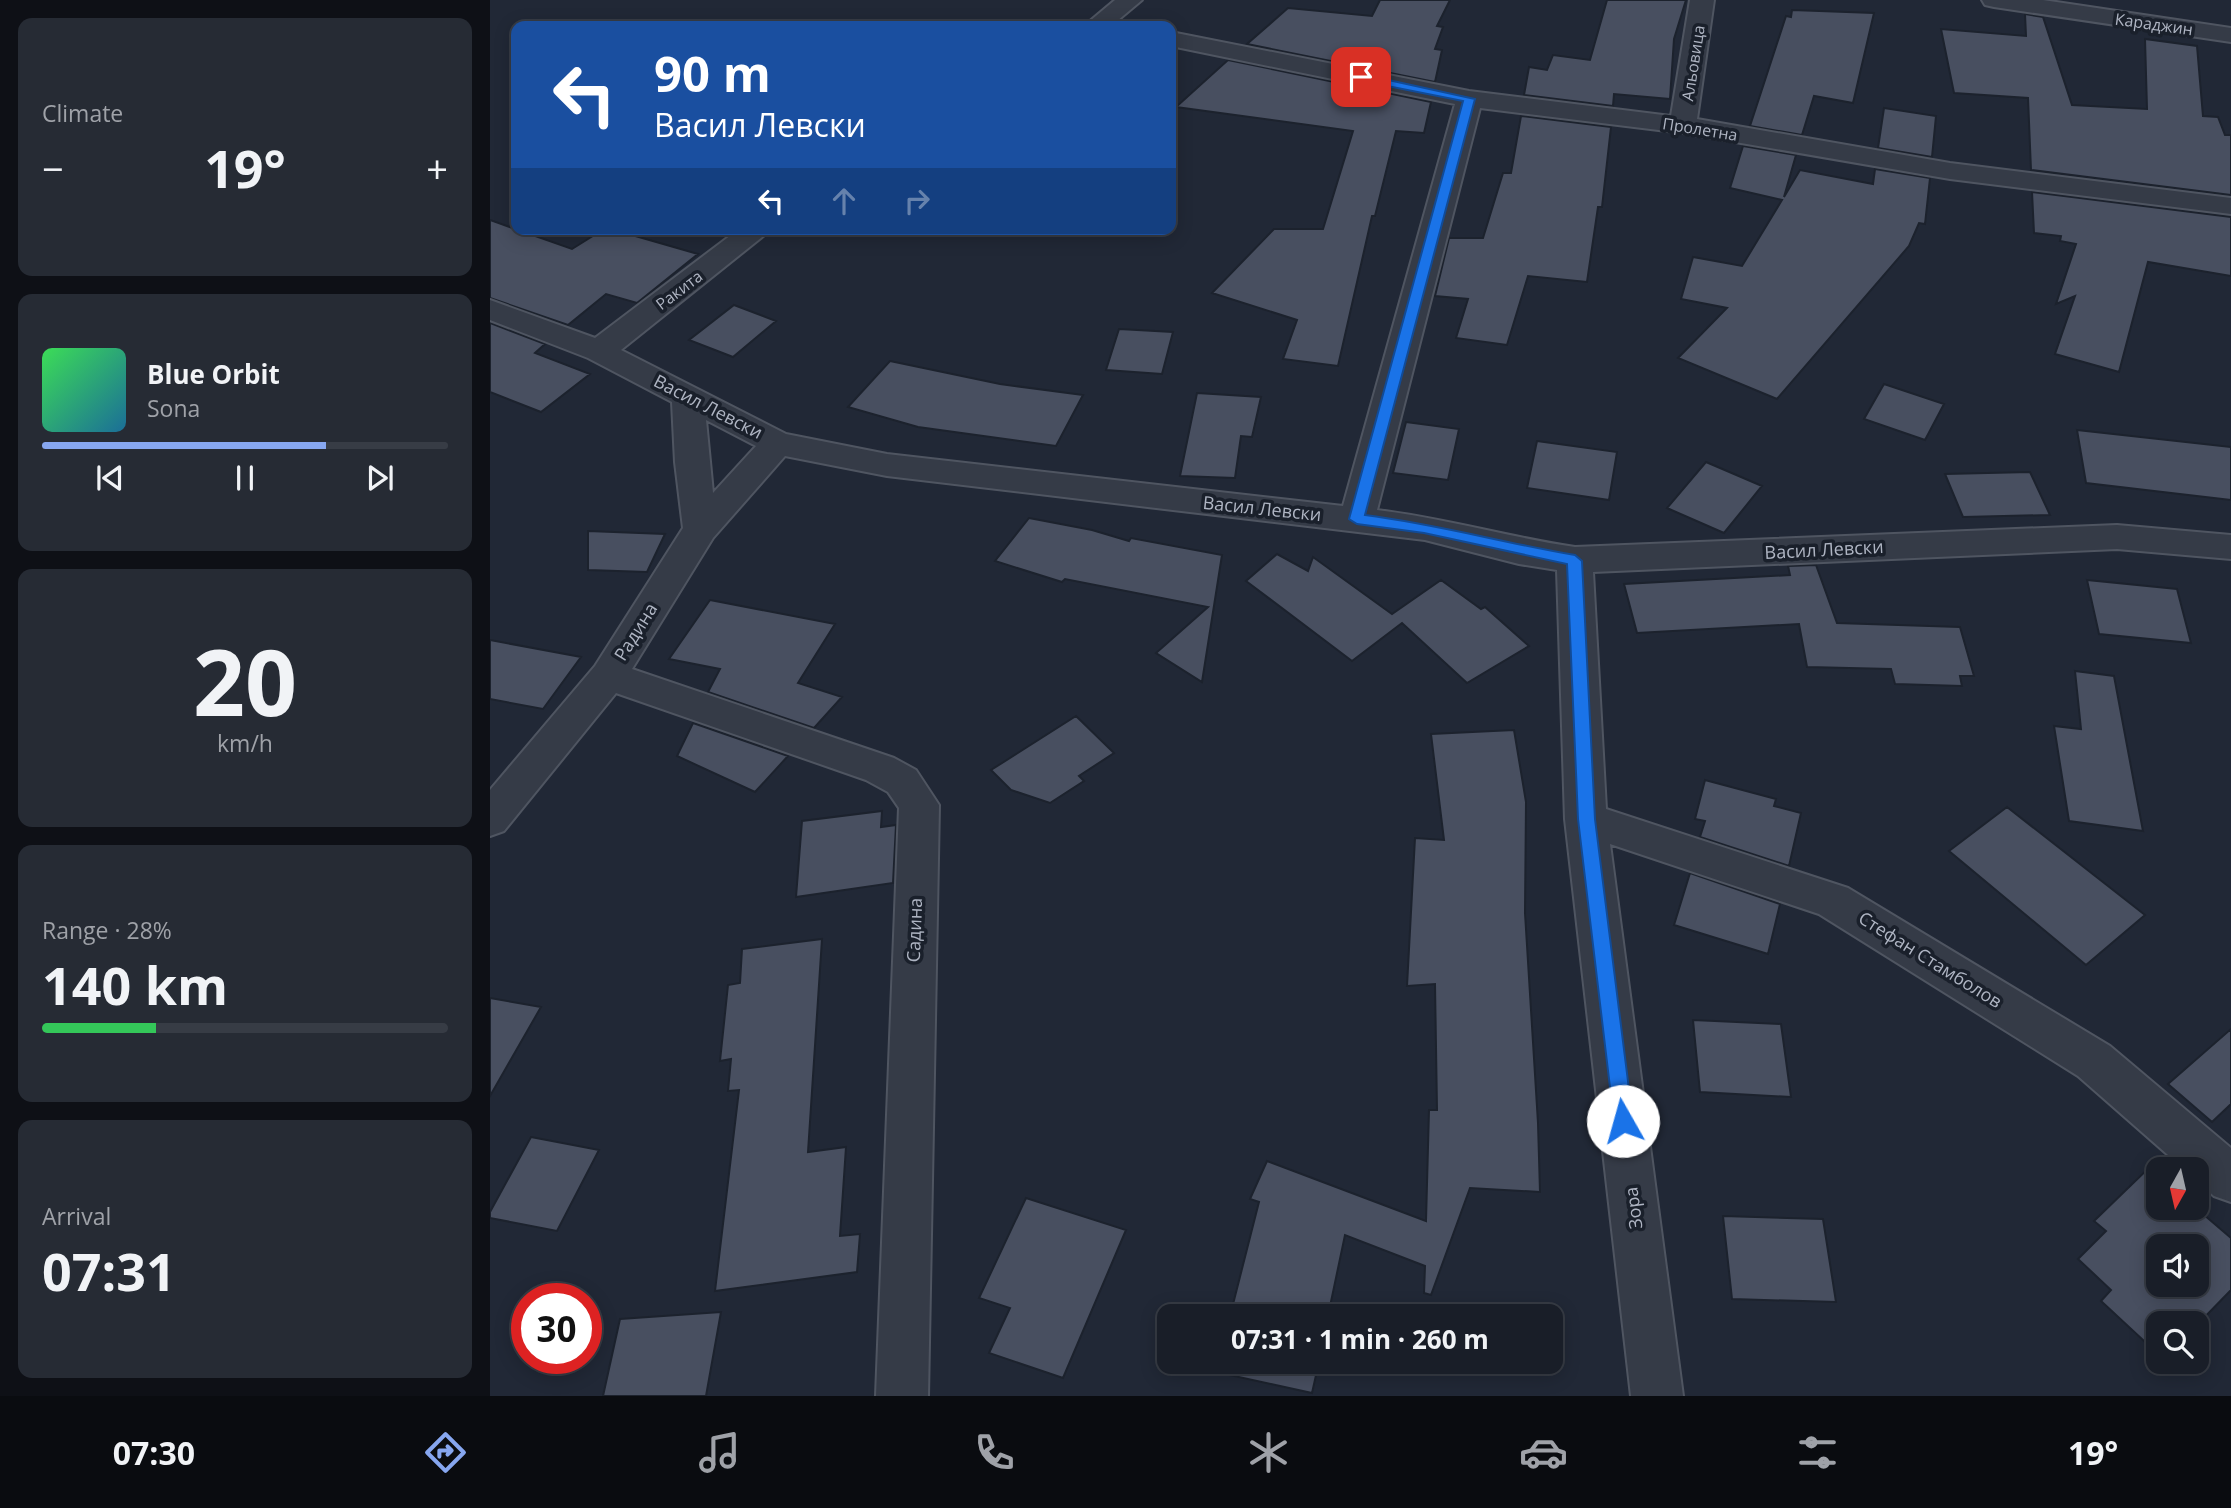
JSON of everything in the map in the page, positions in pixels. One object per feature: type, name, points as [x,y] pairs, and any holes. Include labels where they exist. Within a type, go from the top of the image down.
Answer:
[{"type":"street","points":[[1107,21],[1130,0]]},
{"type":"street","name":"Альовица","points":[[1683,125],[1702,0]]},
{"type":"street","name":"Караджин","points":[[1994,0],[2048,4],[2231,35]]},
{"type":"street","name":"Пролетна","points":[[1176,40],[1469,99],[1683,125],[1950,171],[2231,206]]},
{"type":"street","points":[[1357,519],[1469,99]]},
{"type":"street","name":"Ракита","points":[[599,351],[750,235]]},
{"type":"street","name":"Васил Левски","points":[[490,309],[599,351],[777,443],[887,465],[1424,528],[1518,551],[1575,561],[2117,537],[2231,547]]},
{"type":"street","points":[[688,398],[692,462],[701,529]]},
{"type":"street","name":"Радина","points":[[490,819],[608,676],[701,529],[777,443]]},
{"type":"street","name":"Зора","points":[[1575,561],[1586,819],[1657,1396]]},
{"type":"street","name":"Садина","points":[[608,676],[880,769],[902,781],[919,805],[902,1396]]},
{"type":"street","name":"Стефан Стамболов","points":[[1586,819],[1833,901],[2094,1061],[2231,1179]]},
{"type":"building","points":[[1380,0],[1450,0],[1437,26],[1443,27],[1435,49],[1442,50],[1435,82],[1247,44],[1288,8],[1372,16]]},
{"type":"building","points":[[1607,0],[1686,0],[1674,39],[1670,99],[1614,94],[1613,106],[1524,95],[1529,67],[1547,70],[1553,55],[1590,60]]},
{"type":"building","points":[[1792,10],[1874,13],[1853,103],[1814,96],[1802,135],[1750,126],[1786,16],[1791,17]]},
{"type":"building","points":[[2025,14],[2043,17],[2072,105],[2147,109],[2145,39],[2197,46],[2203,116],[2218,117],[2225,135],[2231,135],[2231,195],[2031,170],[2028,98],[1954,93],[1941,29],[2026,36]]},
{"type":"building","points":[[1228,60],[1431,102],[1424,133],[1396,131],[1375,216],[1372,216],[1338,366],[1283,359],[1297,320],[1212,293],[1274,229],[1323,229],[1353,131],[1176,107]]},
{"type":"building","points":[[1884,108],[1936,116],[1932,157],[1878,148]]},
{"type":"building","points":[[1521,116],[1611,127],[1602,207],[1598,207],[1587,282],[1528,276],[1507,345],[1456,338],[1468,299],[1435,296],[1449,238],[1483,238],[1503,173],[1511,173]]},
{"type":"building","points":[[1743,146],[1796,155],[1784,197],[1800,170],[1873,184],[1875,169],[1930,178],[1925,224],[1919,223],[1909,246],[1777,399],[1678,358],[1727,308],[1681,299],[1693,257],[1742,266],[1782,200],[1730,188]]},
{"type":"building","points":[[2032,192],[2231,217],[2231,276],[2148,262],[2119,372],[2055,354],[2075,296],[2056,304],[2076,244],[2060,241],[2061,236],[2034,233]]},
{"type":"building","points":[[490,220],[511,227],[511,235],[532,235],[572,249],[594,235],[632,235],[698,254],[637,303],[606,294],[568,325],[490,298]]},
{"type":"building","points":[[734,305],[776,321],[733,357],[689,340]]},
{"type":"building","points":[[490,323],[545,344],[535,353],[590,374],[541,412],[490,392]]},
{"type":"building","points":[[1119,329],[1173,332],[1162,374],[1106,370]]},
{"type":"building","points":[[890,361],[1000,384],[1083,395],[1056,446],[918,427],[848,407]]},
{"type":"building","points":[[1884,384],[1944,404],[1925,440],[1864,419]]},
{"type":"building","points":[[1197,393],[1261,397],[1252,437],[1241,436],[1235,478],[1180,476]]},
{"type":"building","points":[[1406,422],[1459,429],[1448,480],[1393,473]]},
{"type":"building","points":[[2077,430],[2231,447],[2231,500],[2086,483]]},
{"type":"building","points":[[1537,441],[1617,452],[1609,500],[1527,488]]},
{"type":"building","points":[[1706,462],[1762,486],[1724,533],[1667,508]]},
{"type":"building","points":[[2030,472],[2050,515],[1963,517],[1945,474]]},
{"type":"building","points":[[1029,518],[1092,530],[1129,541],[1131,538],[1222,555],[1202,682],[1156,653],[1208,607],[1065,579],[1062,582],[995,561]]},
{"type":"building","points":[[588,531],[665,534],[647,572],[588,570]]},
{"type":"building","points":[[1277,554],[1308,571],[1313,557],[1392,614],[1441,580],[1481,609],[1485,607],[1529,646],[1467,683],[1402,623],[1352,661],[1246,581]]},
{"type":"building","points":[[1816,565],[1837,623],[1960,627],[1974,676],[1960,676],[1962,686],[1895,684],[1891,669],[1807,667],[1799,624],[1637,633],[1624,584],[1790,575],[1788,566]]},
{"type":"building","points":[[2087,580],[2177,589],[2191,643],[2099,634]]},
{"type":"building","points":[[710,600],[835,624],[798,683],[842,697],[814,728],[708,692],[720,669],[669,659]]},
{"type":"building","points":[[490,640],[581,657],[543,709],[490,699]]},
{"type":"building","points":[[2075,671],[2114,676],[2143,831],[2069,821],[2054,726],[2081,729]]},
{"type":"building","points":[[1076,716],[1114,753],[1079,776],[1084,781],[1050,803],[1011,790],[991,770]]},
{"type":"building","points":[[693,723],[788,756],[755,792],[677,756]]},
{"type":"building","points":[[1514,730],[1526,802],[1525,913],[1540,1192],[1470,1188],[1431,1295],[1424,1293],[1425,1266],[1345,1235],[1331,1304],[1233,1304],[1259,1202],[1250,1199],[1267,1161],[1426,1221],[1429,1110],[1437,1110],[1435,984],[1407,986],[1415,838],[1444,840],[1431,734]]},
{"type":"building","points":[[1705,780],[1776,799],[1774,806],[1801,813],[1789,866],[1700,837],[1705,821],[1695,819]]},
{"type":"building","points":[[2007,807],[2145,915],[2086,965],[1949,851]]},
{"type":"building","points":[[882,811],[881,827],[896,825],[893,883],[796,897],[802,821]]},
{"type":"building","points":[[1690,873],[1780,904],[1768,954],[1674,925]]},
{"type":"building","points":[[822,939],[808,1152],[846,1147],[840,1236],[860,1234],[857,1272],[715,1291],[739,1090],[728,1091],[731,1059],[720,1061],[728,985],[740,983],[742,949]]},
{"type":"building","points":[[490,998],[541,1007],[490,1096]]},
{"type":"building","points":[[1693,1020],[1781,1024],[1791,1097],[1700,1092]]},
{"type":"building","points":[[2231,1029],[2231,1104],[2212,1122],[2168,1084]]},
{"type":"building","points":[[531,1137],[599,1150],[557,1231],[490,1218],[490,1212]]},
{"type":"building","points":[[2146,1171],[2146,1220],[2209,1219],[2231,1238],[2231,1290],[2209,1313],[2146,1311],[2146,1343],[2101,1301],[2111,1290],[2078,1259],[2106,1231],[2094,1221]]},
{"type":"building","points":[[1026,1198],[1126,1230],[1063,1378],[989,1353],[1010,1308],[979,1298]]},
{"type":"building","points":[[1723,1216],[1823,1219],[1836,1302],[1732,1299]]},
{"type":"building","points":[[721,1312],[706,1396],[603,1396],[620,1319]]},
{"type":"building","points":[[1225,1374],[1316,1374],[1312,1393]]},
{"type":"route","points":[[1361,77],[1469,99],[1357,519],[1424,528],[1518,551],[1575,561],[1586,819],[1623,1121]]}]
